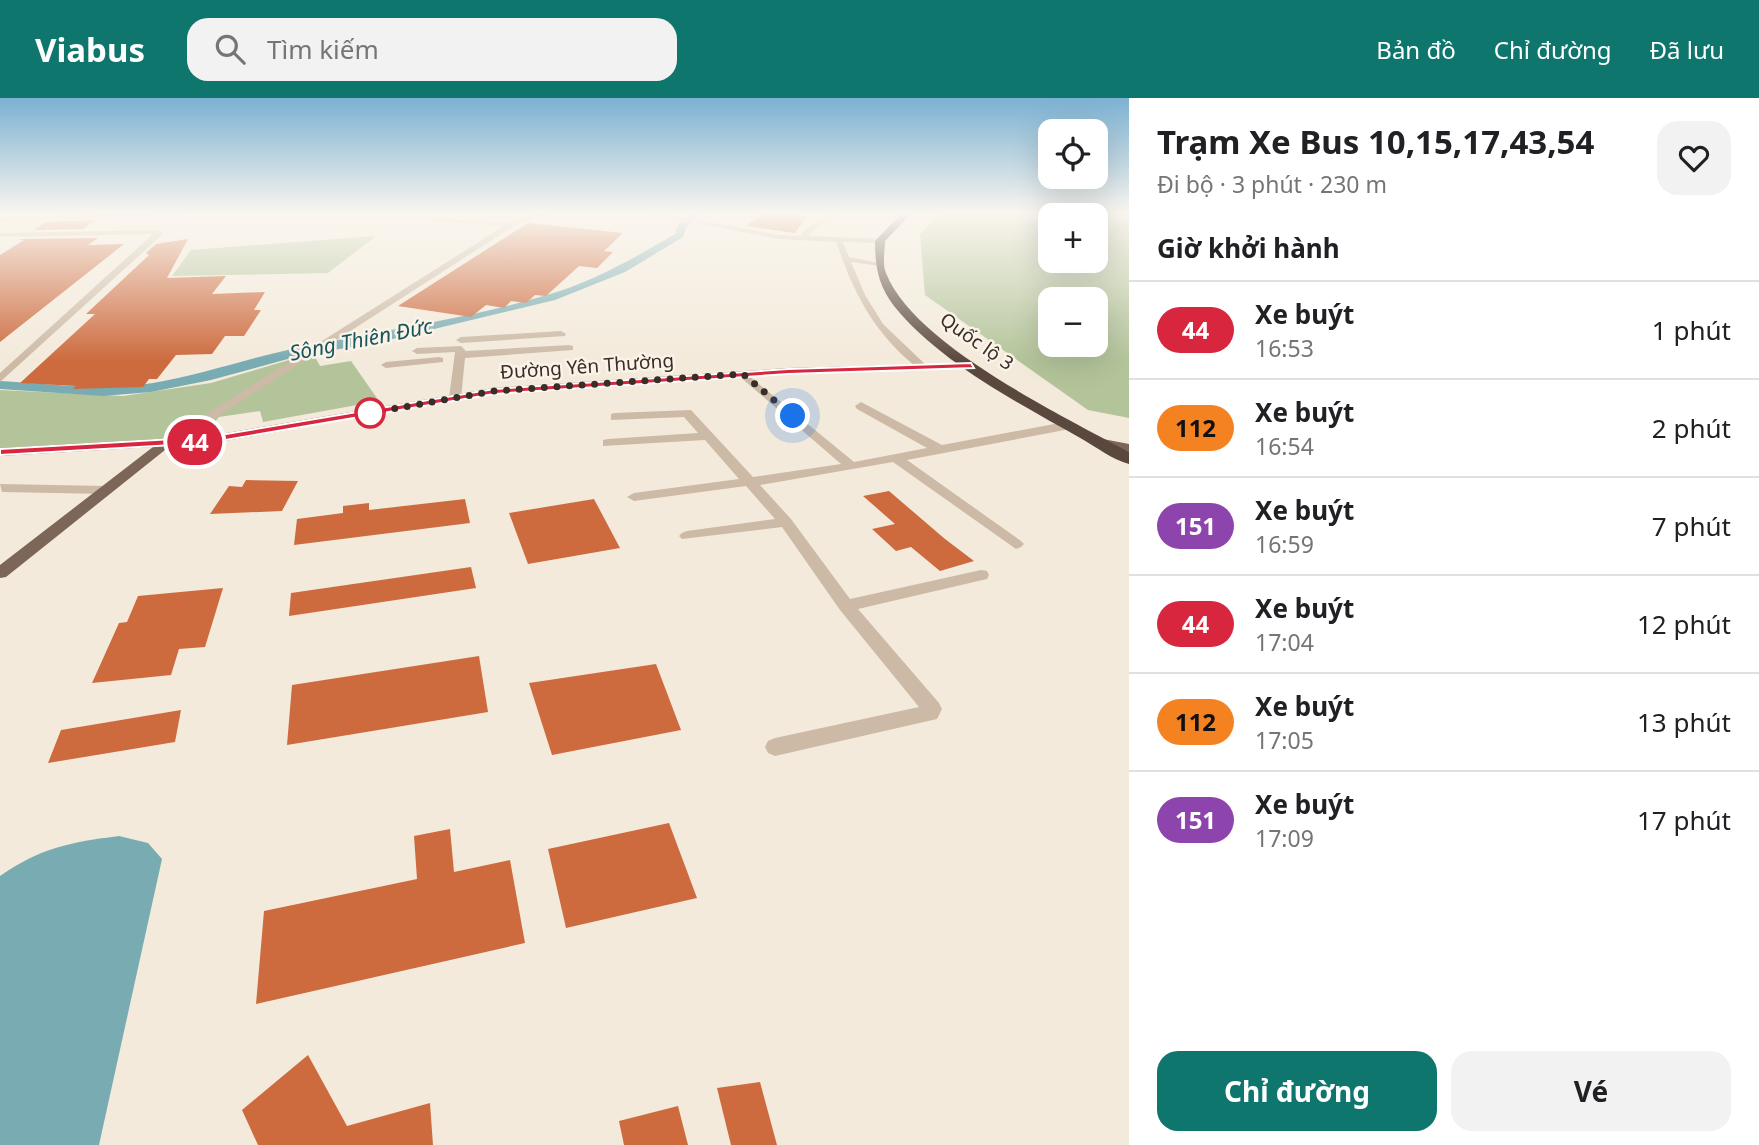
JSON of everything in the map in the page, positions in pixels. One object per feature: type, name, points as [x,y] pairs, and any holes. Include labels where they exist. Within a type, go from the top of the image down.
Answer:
[{"type":"highway","name":"Quốc lộ 3","points":[[881,263],[894,300],[911,319],[971,366],[1129,459]]},
{"type":"main road","name":"Đường Yên Thường","points":[[0,452],[208,440],[494,391],[743,374],[971,366]]},
{"type":"main road","points":[[1103,443],[1129,448]]},
{"type":"main road","points":[[0,573],[165,444]]},
{"type":"street","points":[[0,379],[129,263]]},
{"type":"street","points":[[165,444],[450,263]]},
{"type":"street","points":[[847,263],[871,316],[893,343],[923,367]]},
{"type":"street","points":[[861,263],[881,269]]},
{"type":"street","points":[[850,271],[881,269]]},
{"type":"street","points":[[386,365],[461,348],[561,334]]},
{"type":"street","points":[[455,398],[461,348]]},
{"type":"street","points":[[417,351],[461,348],[569,348]]},
{"type":"street","points":[[743,374],[851,466]]},
{"type":"street","points":[[861,406],[939,449]]},
{"type":"street","points":[[615,417],[687,413],[786,522],[846,606],[932,709],[930,713],[775,747]]},
{"type":"street","points":[[634,497],[851,466],[1070,425]]},
{"type":"street","points":[[608,443],[706,436]]},
{"type":"street","points":[[895,457],[1016,544]]},
{"type":"street","points":[[2,488],[106,490]]},
{"type":"street","points":[[687,536],[786,522]]},
{"type":"street","points":[[846,606],[981,575]]},
{"type":"green space","points":[[182,263],[341,263],[328,273],[172,276]]},
{"type":"green space","points":[[922,263],[1038,263],[1038,273],[1108,273],[1108,263],[1129,263],[1129,418],[1088,410],[925,295]]},
{"type":"green space","points":[[313,353],[320,366],[351,361],[379,401],[263,422],[260,411],[219,417],[206,433],[154,441],[0,449],[0,390],[123,396],[211,383]]},
{"type":"water","points":[[119,836],[148,843],[162,859],[99,1145],[0,1145],[0,876],[29,859],[56,848]]},
{"type":"building","points":[[0,263],[100,263],[0,342]]},
{"type":"building","points":[[141,263],[175,263],[167,278],[226,276],[212,294],[265,292],[254,310],[261,310],[244,336],[225,336],[212,354],[176,355],[157,379],[149,379],[143,387],[73,389],[76,386],[20,383],[95,314],[86,314]]},
{"type":"building","points":[[466,263],[602,263],[597,268],[579,266],[546,296],[535,295],[526,303],[511,301],[504,308],[486,305],[471,317],[398,306]]},
{"type":"building","points":[[246,480],[298,481],[282,511],[210,514],[229,486],[242,487]]},
{"type":"building","points":[[889,491],[974,561],[940,571],[911,547],[896,551],[872,529],[895,524],[863,496]]},
{"type":"building","points":[[465,499],[470,523],[294,545],[297,519],[343,513],[343,506],[369,503],[369,510]]},
{"type":"building","points":[[594,499],[620,548],[528,564],[509,513]]},
{"type":"building","points":[[471,567],[476,588],[289,616],[291,593]]},
{"type":"building","points":[[223,588],[205,647],[179,649],[171,675],[92,683],[119,623],[127,622],[138,596]]},
{"type":"building","points":[[479,656],[488,712],[287,745],[292,685]]},
{"type":"building","points":[[656,664],[681,730],[552,755],[529,683]]},
{"type":"building","points":[[181,710],[175,742],[48,763],[61,730]]},
{"type":"building","points":[[669,823],[697,898],[566,928],[548,849]]},
{"type":"building","points":[[450,829],[454,872],[510,860],[525,943],[256,1004],[264,911],[417,879],[414,836]]},
{"type":"building","points":[[308,1055],[347,1126],[430,1103],[433,1145],[258,1145],[242,1110]]},
{"type":"building","points":[[760,1082],[777,1145],[731,1145],[717,1088]]},
{"type":"building","points":[[678,1106],[688,1145],[624,1145],[619,1121]]},
{"type":"waterway","name":"Sông Thiên Đức","points":[[0,385],[103,392],[151,388],[211,376],[293,353],[384,337],[551,298],[633,263]]},
{"type":"bus line","name":"44","points":[[0,452],[208,440],[494,391],[788,371],[971,366]]},
{"type":"route","points":[[370,413],[494,391],[743,374],[793,416]]}]
